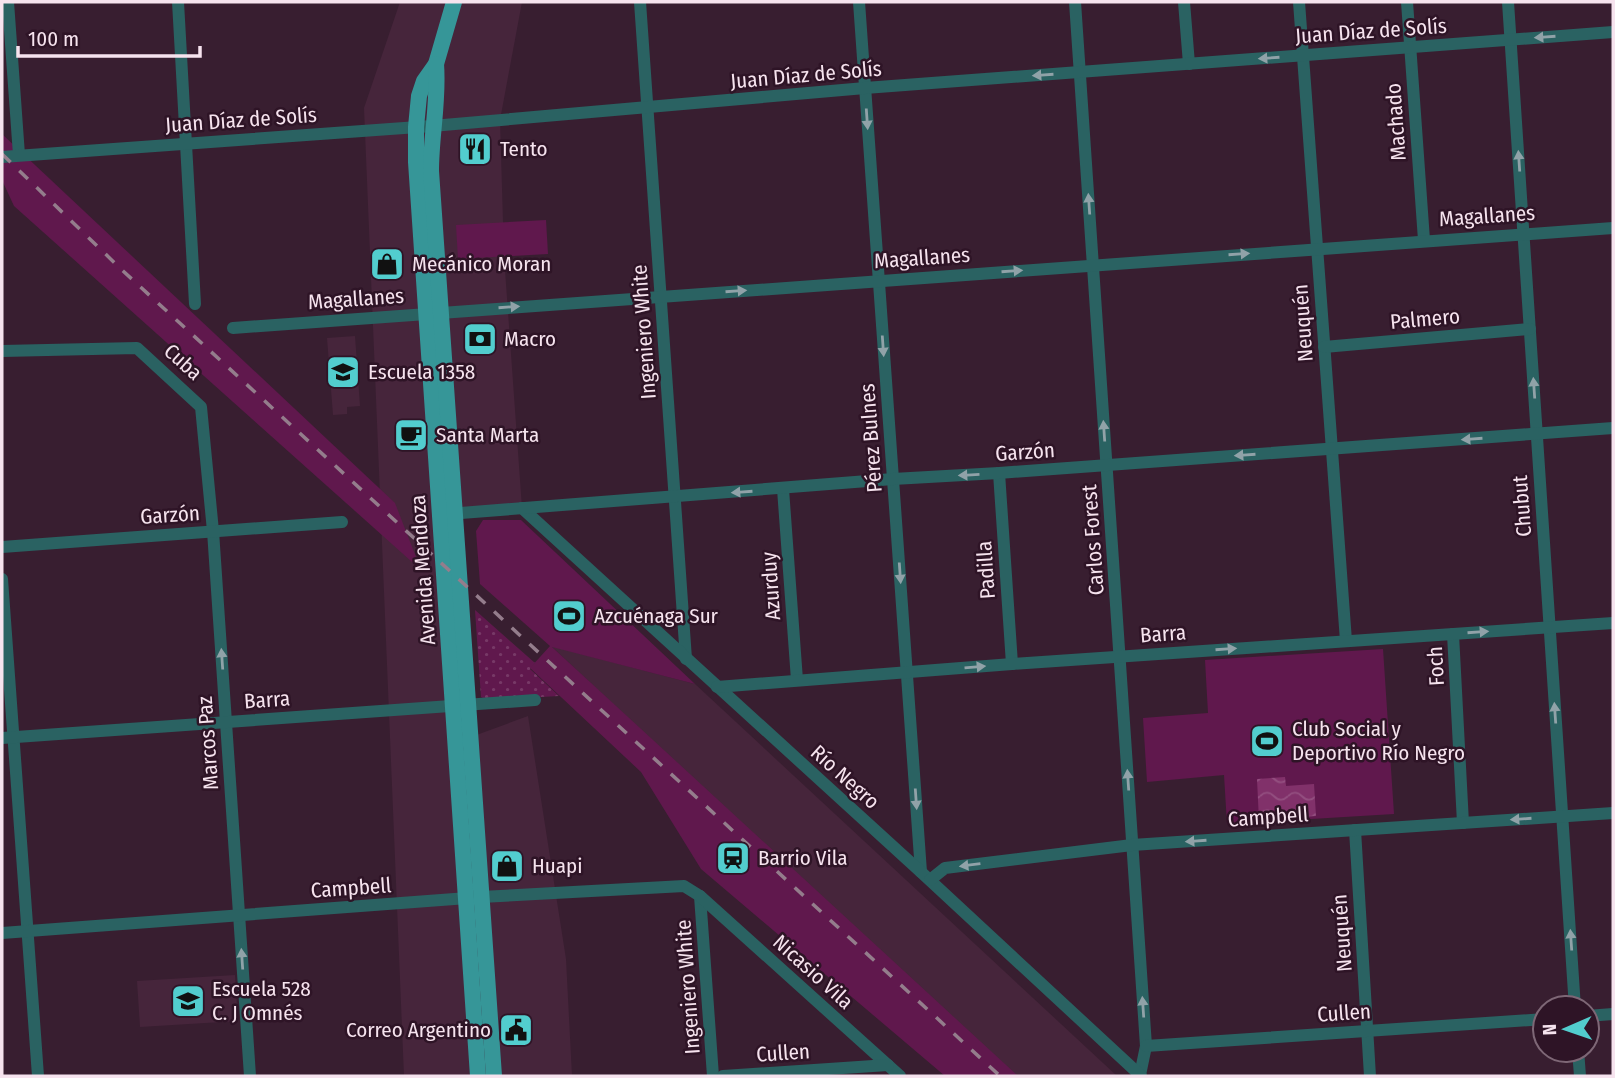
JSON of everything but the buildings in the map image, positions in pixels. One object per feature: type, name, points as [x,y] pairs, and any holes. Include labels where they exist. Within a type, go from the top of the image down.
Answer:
[{"type":"main road","name":"Avenida Mendoza","points":[[454,2],[436,64],[424,81],[419,96],[424,127],[416,162],[434,313],[461,705],[473,897],[478,1076]]},
{"type":"main road","name":"Avenida Mendoza","points":[[473,897],[494,1076]]},
{"type":"street","points":[[8,2],[19,155]]},
{"type":"street","points":[[178,2],[195,304]]},
{"type":"street","name":"Ingeniero White","points":[[639,2],[686,659]]},
{"type":"street","name":"Pérez Bulnes","points":[[859,2],[907,673],[925,876]]},
{"type":"street","name":"Carlos Forest","points":[[1075,2],[1146,1046],[1141,1076]]},
{"type":"street","points":[[1184,2],[1189,64]]},
{"type":"street","name":"Neuquén","points":[[1299,2],[1346,641]]},
{"type":"street","name":"Machado","points":[[1407,2],[1424,240]]},
{"type":"street","name":"Chubut","points":[[1508,2],[1574,994]]},
{"type":"street","name":"Juan Díaz de Solís","points":[[2,157],[424,127],[865,88],[1613,32]]},
{"type":"street","name":"Magallanes","points":[[233,328],[1613,228]]},
{"type":"street","name":"Palmero","points":[[1324,347],[1530,329]]},
{"type":"street","name":"Cuba","points":[[2,351],[137,348],[201,407]]},
{"type":"street","name":"Marcos Paz","points":[[201,407],[213,531],[250,1076]]},
{"type":"street","name":"Garzón","points":[[447,514],[1613,428]]},
{"type":"street","name":"Padilla","points":[[999,473],[1012,664]]},
{"type":"street","name":"Azurduy","points":[[783,489],[797,680]]},
{"type":"street","name":"Río Negro","points":[[522,508],[1141,1076]]},
{"type":"street","name":"Garzón","points":[[2,547],[342,522]]},
{"type":"street","points":[[2,579],[7,738],[27,931],[38,1076]]},
{"type":"street","name":"Barra","points":[[717,687],[1120,656],[1613,623]]},
{"type":"street","name":"Foch","points":[[1453,634],[1464,823]]},
{"type":"street","name":"Barra","points":[[7,738],[535,699]]},
{"type":"street","name":"Campbell","points":[[925,876],[945,868],[1132,845],[1613,813]]},
{"type":"street","name":"Neuquén","points":[[1355,830],[1370,1076]]},
{"type":"street","name":"Campbell","points":[[2,933],[473,897],[684,886],[701,896]]},
{"type":"street","name":"Ingeniero White","points":[[701,896],[713,1076]]},
{"type":"street","name":"Nicasio Vila","points":[[701,896],[900,1076]]},
{"type":"street","name":"Cullen","points":[[1146,1046],[1531,1020]]},
{"type":"street","name":"Cullen","points":[[723,1076],[888,1065]]},
{"type":"shaded area","points":[[400,2],[522,2],[500,120],[504,256],[522,508],[456,513],[471,737],[528,716],[566,959],[572,1076],[404,1076],[364,108]]},
{"type":"shaded area","points":[[2,134],[395,503],[421,570],[14,206],[2,180]]},
{"type":"shaded area","points":[[546,220],[548,254],[458,259],[456,225]]},
{"type":"shaded area","name":"Escuela 1358","points":[[355,336],[360,406],[347,407],[347,414],[333,415],[327,338]]},
{"type":"shaded area","points":[[483,520],[521,520],[695,684],[552,647],[1018,1076],[945,1076],[701,869],[641,772],[530,668],[550,646],[480,584],[476,531]]},
{"type":"shaded area","points":[[475,610],[535,663],[530,669],[559,696],[487,700],[481,697]]},
{"type":"shaded area","points":[[551,646],[695,684],[1117,1076],[1011,1076]]},
{"type":"shaded area","name":"Club Social y Deportivo Río Negro","points":[[1383,649],[1394,814],[1227,824],[1224,775],[1147,782],[1143,718],[1208,713],[1205,660]]},
{"type":"shaded area","name":"Escuela 528 C. J Omnés","points":[[235,975],[238,1021],[140,1027],[137,981]]},
{"type":"water","points":[[1285,777],[1286,786],[1314,784],[1316,816],[1259,820],[1257,779]]},
{"type":"railway","points":[[2,154],[122,270],[1000,1076]]},
{"type":"place","name":"Tento","points":[[475,149]]},
{"type":"place","name":"Mecánico Moran","points":[[387,264]]},
{"type":"place","name":"Macro","points":[[480,339]]},
{"type":"place","name":"Escuela 1358","points":[[343,372]]},
{"type":"place","name":"Santa Marta","points":[[411,435]]},
{"type":"place","name":"Azcuénaga Sur","points":[[569,616]]},
{"type":"place","name":"Club Social y Deportivo Río Negro","points":[[1267,741]]},
{"type":"place","name":"Barrio Vila","points":[[733,858]]},
{"type":"place","name":"Huapi","points":[[507,866]]},
{"type":"place","name":"Escuela 528 C. J Omnés","points":[[188,1001]]},
{"type":"place","name":"Correo Argentino","points":[[516,1030]]}]
